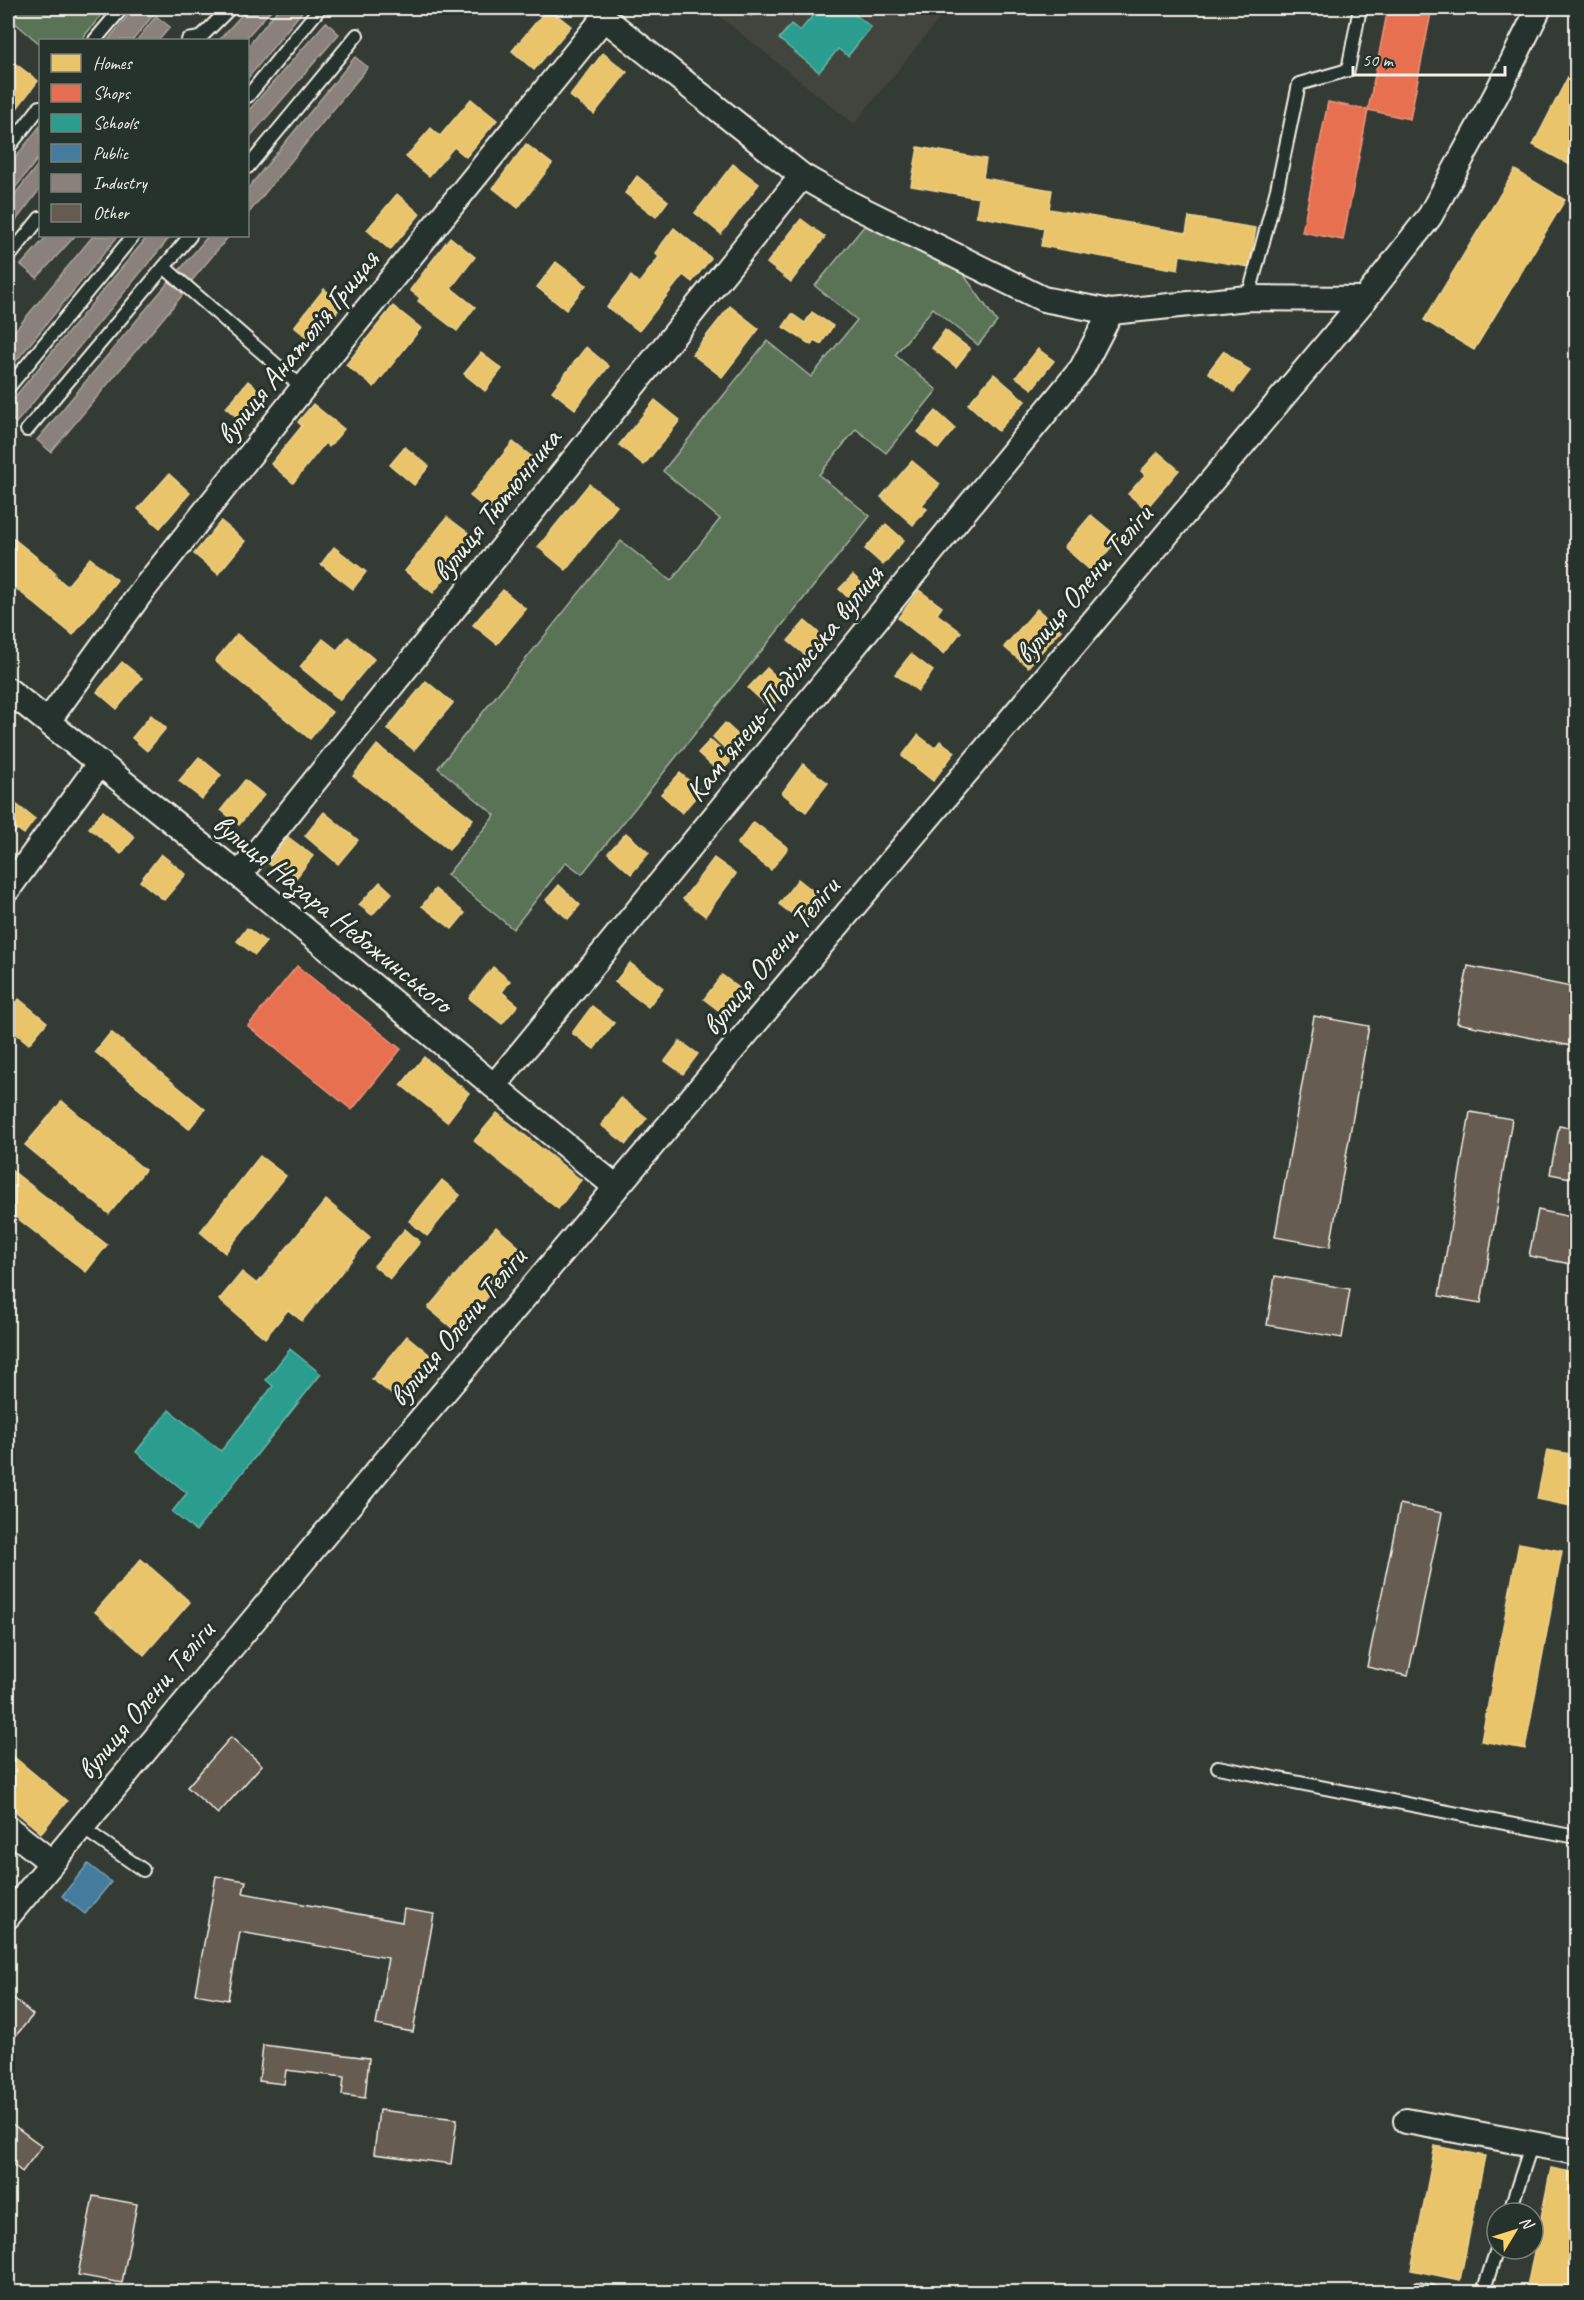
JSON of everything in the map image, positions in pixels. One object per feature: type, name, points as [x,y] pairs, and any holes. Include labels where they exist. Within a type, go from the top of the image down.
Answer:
[{"type":"street","name":"вулиця Олени Теліги","points":[[8,1916],[377,1471],[1365,299],[1430,216],[1496,95],[1539,8]]},
{"type":"street","name":"вулиця Анатолія Грицая","points":[[48,721],[143,590],[303,388],[604,18],[802,176]]},
{"type":"street","points":[[802,176],[849,203],[1043,299],[1111,312],[1248,298],[1365,299]]},
{"type":"street","name":"вулиця Тютюнника","points":[[239,875],[802,176]]},
{"type":"street","name":"Камʼянець-Подільська вулиця","points":[[494,1086],[1082,368],[1111,312]]},
{"type":"street","name":"вулиця Назара Небожинського","points":[[8,690],[239,875],[616,1187]]},
{"type":"street","points":[[8,890],[100,764]]},
{"type":"street","points":[[8,1828],[51,1862]]},
{"type":"street","points":[[1406,2121],[1576,2152]]},
{"type":"lane","points":[[96,39],[122,8]]},
{"type":"lane","points":[[194,39],[200,38],[230,8]]},
{"type":"lane","points":[[249,95],[320,8]]},
{"type":"lane","points":[[1248,298],[1277,189],[1299,84],[1348,70],[1360,8]]},
{"type":"lane","points":[[249,166],[357,35]]},
{"type":"lane","points":[[8,148],[39,108]]},
{"type":"lane","points":[[12,253],[39,219]]},
{"type":"lane","points":[[8,388],[132,237]]},
{"type":"lane","points":[[27,430],[189,237]]},
{"type":"lane","points":[[164,267],[303,388]]},
{"type":"lane","points":[[1218,1767],[1576,1837]]},
{"type":"lane","points":[[81,1827],[143,1870]]},
{"type":"lane","points":[[1513,2201],[1532,2143]]},
{"type":"lane","points":[[1483,2292],[1493,2261]]},
{"type":"lane","points":[[1418,2292],[1418,2289],[1432,2292]]},
{"type":"shaded area","points":[[709,8],[948,8],[854,124]]},
{"type":"green space","points":[[12,8],[107,8],[82,39],[39,39],[39,43],[8,17]]},
{"type":"green space","points":[[870,219],[955,262],[997,322],[978,345],[933,308],[895,355],[937,390],[886,453],[856,429],[819,475],[870,516],[582,874],[566,862],[513,929],[447,875],[495,815],[438,768],[621,541],[671,581],[720,519],[663,471],[767,341],[811,377],[857,320],[815,286]]},
{"type":"building: Homes","points":[[461,8],[479,8],[472,16]]},
{"type":"building: Homes","points":[[548,8],[571,26],[534,70],[512,51]]},
{"type":"building: Homes","points":[[603,53],[627,72],[594,114],[570,96]]},
{"type":"building: Homes","points":[[8,58],[38,81],[8,120]]},
{"type":"building: Homes","points":[[1576,61],[1576,168],[1533,145]]},
{"type":"building: Homes","points":[[471,99],[497,120],[466,157],[454,147],[429,176],[406,157],[431,128],[440,136]]},
{"type":"building: Homes","points":[[526,144],[552,164],[518,208],[493,188]]},
{"type":"building: Homes","points":[[918,147],[986,159],[983,178],[1052,190],[1049,209],[1186,233],[1189,217],[1256,228],[1249,267],[1180,255],[1178,270],[1041,246],[1044,228],[976,216],[979,198],[911,186]]},
{"type":"building: Homes","points":[[733,164],[759,184],[721,234],[695,213]]},
{"type":"building: Homes","points":[[1515,170],[1565,200],[1474,350],[1424,320]]},
{"type":"building: Homes","points":[[637,176],[668,201],[656,217],[625,193]]},
{"type":"building: Homes","points":[[397,194],[420,214],[390,250],[367,230]]},
{"type":"building: Homes","points":[[801,219],[825,237],[791,282],[767,263]]},
{"type":"building: Homes","points":[[674,228],[711,258],[692,282],[683,275],[639,331],[607,307],[631,276],[639,283],[659,257],[655,253]]},
{"type":"building: Homes","points":[[450,237],[475,257],[451,288],[475,307],[457,331],[418,301],[420,298],[410,290]]},
{"type":"building: Homes","points":[[556,262],[586,285],[566,310],[537,287]]},
{"type":"building: Homes","points":[[324,289],[343,304],[313,342],[294,327]]},
{"type":"building: Homes","points":[[393,306],[421,328],[374,387],[346,365]]},
{"type":"building: Homes","points":[[730,306],[759,329],[722,377],[692,354]]},
{"type":"building: Homes","points":[[812,312],[833,326],[821,344],[814,340],[811,345],[783,327],[792,314],[805,323]]},
{"type":"building: Homes","points":[[945,330],[970,349],[956,367],[932,348]]},
{"type":"building: Homes","points":[[586,347],[609,366],[575,409],[552,391]]},
{"type":"building: Homes","points":[[1038,349],[1054,361],[1032,389],[1016,377]]},
{"type":"building: Homes","points":[[1224,351],[1250,371],[1234,392],[1208,372]]},
{"type":"building: Homes","points":[[481,353],[502,369],[485,391],[464,374]]},
{"type":"building: Homes","points":[[994,374],[1025,401],[998,431],[968,404]]},
{"type":"building: Homes","points":[[248,381],[268,398],[246,425],[226,408]]},
{"type":"building: Homes","points":[[655,400],[680,420],[644,465],[619,445]]},
{"type":"building: Homes","points":[[313,404],[344,429],[329,447],[325,443],[293,483],[271,464],[302,426],[298,422]]},
{"type":"building: Homes","points":[[936,411],[955,428],[938,449],[918,432]]},
{"type":"building: Homes","points":[[513,442],[537,461],[495,516],[470,496]]},
{"type":"building: Homes","points":[[405,447],[429,466],[414,485],[390,465]]},
{"type":"building: Homes","points":[[1158,452],[1179,470],[1146,509],[1128,494],[1145,475],[1141,471]]},
{"type":"building: Homes","points":[[912,461],[940,484],[922,505],[927,509],[913,525],[881,497]]},
{"type":"building: Homes","points":[[169,474],[190,493],[160,528],[138,509]]},
{"type":"building: Homes","points":[[589,484],[617,506],[566,570],[538,547]]},
{"type":"building: Homes","points":[[1091,515],[1119,538],[1091,571],[1064,547]]},
{"type":"building: Homes","points":[[447,517],[476,539],[433,593],[405,571]]},
{"type":"building: Homes","points":[[221,521],[245,541],[218,574],[194,554]]},
{"type":"building: Homes","points":[[886,524],[904,540],[883,565],[865,549]]},
{"type":"building: Homes","points":[[8,534],[56,573],[54,575],[67,586],[90,558],[117,580],[73,635],[8,582]]},
{"type":"building: Homes","points":[[334,547],[366,572],[353,589],[321,564]]},
{"type":"building: Homes","points":[[853,575],[870,591],[856,605],[839,589]]},
{"type":"building: Homes","points":[[503,590],[526,609],[497,644],[473,625]]},
{"type":"building: Homes","points":[[919,590],[942,607],[937,614],[961,632],[944,654],[898,618]]},
{"type":"building: Homes","points":[[1037,609],[1061,630],[1028,667],[1004,647]]},
{"type":"building: Homes","points":[[805,621],[826,639],[810,659],[788,641]]},
{"type":"building: Homes","points":[[237,634],[332,712],[310,739],[215,661]]},
{"type":"building: Homes","points":[[348,637],[374,659],[340,700],[300,667],[323,639],[337,650]]},
{"type":"building: Homes","points":[[911,654],[933,671],[918,691],[895,674]]},
{"type":"building: Homes","points":[[122,662],[142,678],[117,709],[97,692]]},
{"type":"building: Homes","points":[[767,668],[788,687],[770,708],[748,688]]},
{"type":"building: Homes","points":[[426,681],[453,703],[414,750],[387,729]]},
{"type":"building: Homes","points":[[151,715],[166,728],[147,751],[132,738]]},
{"type":"building: Homes","points":[[725,723],[747,743],[734,757],[713,737]]},
{"type":"building: Homes","points":[[918,735],[935,748],[940,741],[955,752],[933,781],[902,756]]},
{"type":"building: Homes","points":[[710,740],[732,760],[720,773],[698,753]]},
{"type":"building: Homes","points":[[377,745],[473,819],[449,850],[353,776]]},
{"type":"building: Homes","points":[[199,757],[221,775],[202,799],[179,781]]},
{"type":"building: Homes","points":[[803,764],[828,783],[806,812],[782,793]]},
{"type":"building: Homes","points":[[680,773],[701,791],[682,813],[661,794]]},
{"type":"building: Homes","points":[[245,780],[264,795],[239,825],[221,810]]},
{"type":"building: Homes","points":[[8,798],[35,819],[24,834],[17,829],[8,841]]},
{"type":"building: Homes","points":[[103,811],[135,837],[121,854],[89,828]]},
{"type":"building: Homes","points":[[324,812],[358,840],[338,864],[305,836]]},
{"type":"building: Homes","points":[[754,822],[788,848],[771,870],[737,844]]},
{"type":"building: Homes","points":[[626,833],[649,853],[631,874],[608,853]]},
{"type":"building: Homes","points":[[288,837],[313,856],[293,882],[268,863]]},
{"type":"building: Homes","points":[[161,854],[186,874],[164,900],[140,881]]},
{"type":"building: Homes","points":[[714,858],[736,874],[705,916],[683,899]]},
{"type":"building: Homes","points":[[798,879],[823,899],[805,924],[779,904]]},
{"type":"building: Homes","points":[[380,882],[392,893],[372,915],[359,905]]},
{"type":"building: Homes","points":[[559,885],[580,905],[568,919],[546,900]]},
{"type":"building: Homes","points":[[435,889],[465,913],[452,929],[422,906]]},
{"type":"building: Homes","points":[[247,928],[266,942],[255,955],[237,941]]},
{"type":"building: Homes","points":[[630,963],[663,988],[648,1007],[615,982]]},
{"type":"building: Homes","points":[[493,967],[510,981],[502,992],[518,1005],[502,1024],[469,998]]},
{"type":"building: Homes","points":[[722,975],[744,992],[726,1016],[704,999]]},
{"type":"building: Homes","points":[[19,999],[47,1022],[29,1044],[8,1027],[8,1014]]},
{"type":"building: Homes","points":[[592,1006],[614,1023],[594,1049],[572,1033]]},
{"type":"building: Homes","points":[[111,1032],[205,1109],[189,1129],[95,1052]]},
{"type":"building: Homes","points":[[680,1041],[698,1054],[683,1074],[665,1061]]},
{"type":"building: Homes","points":[[424,1057],[469,1093],[447,1122],[401,1085]]},
{"type":"building: Homes","points":[[621,1098],[647,1118],[626,1144],[601,1125]]},
{"type":"building: Homes","points":[[62,1101],[145,1170],[109,1214],[25,1145]]},
{"type":"building: Homes","points":[[497,1113],[581,1180],[558,1209],[474,1141]]},
{"type":"building: Homes","points":[[260,1156],[286,1176],[225,1253],[200,1232]]},
{"type":"building: Homes","points":[[10,1169],[107,1245],[86,1272],[8,1211],[8,1173]]},
{"type":"building: Homes","points":[[442,1180],[460,1195],[427,1236],[409,1221]]},
{"type":"building: Homes","points":[[326,1200],[370,1237],[302,1321],[288,1310],[265,1338],[219,1300],[242,1272],[257,1284]]},
{"type":"building: Homes","points":[[496,1227],[525,1252],[458,1333],[428,1308]]},
{"type":"building: Homes","points":[[405,1229],[420,1242],[390,1279],[374,1266]]},
{"type":"building: Homes","points":[[407,1336],[435,1359],[400,1401],[372,1379]]},
{"type":"building: Homes","points":[[1547,1450],[1576,1455],[1576,1507],[1537,1499]]},
{"type":"building: Homes","points":[[1519,1543],[1562,1551],[1525,1749],[1481,1741]]},
{"type":"building: Homes","points":[[141,1559],[190,1602],[144,1655],[95,1612]]},
{"type":"building: Homes","points":[[8,1752],[67,1801],[41,1833],[8,1805]]},
{"type":"building: Homes","points":[[1435,2146],[1485,2156],[1460,2280],[1411,2270]]},
{"type":"building: Homes","points":[[1551,2168],[1576,2173],[1575,2292],[1526,2292],[1532,2261],[1545,2261],[1544,2201]]},
{"type":"building: Shops","points":[[1388,8],[1432,8],[1410,119],[1368,110]]},
{"type":"building: Shops","points":[[1328,102],[1368,110],[1343,240],[1302,232]]},
{"type":"building: Shops","points":[[297,966],[401,1049],[352,1110],[248,1026]]},
{"type":"building: Schools","points":[[741,8],[758,8],[751,16]]},
{"type":"building: Schools","points":[[819,8],[853,8],[851,11],[871,27],[848,56],[838,49],[819,72],[779,39],[791,24],[800,31]]},
{"type":"building: Schools","points":[[290,1349],[321,1374],[196,1531],[172,1512],[187,1493],[136,1452],[169,1410],[221,1451],[273,1386],[266,1380]]},
{"type":"building: Public","points":[[88,1864],[111,1882],[85,1914],[62,1896]]},
{"type":"building: Industry","points":[[134,8],[159,8],[134,39],[109,39]]},
{"type":"building: Industry","points":[[248,8],[273,8],[245,39],[220,39]]},
{"type":"building: Industry","points":[[279,8],[305,8],[249,77],[249,45]]},
{"type":"building: Industry","points":[[156,16],[170,27],[160,39],[138,39]]},
{"type":"building: Industry","points":[[326,22],[339,34],[249,138],[249,110]]},
{"type":"building: Industry","points":[[355,57],[368,67],[249,213],[249,187]]},
{"type":"building: Industry","points":[[39,127],[39,157],[8,197],[8,167]]},
{"type":"building: Industry","points":[[39,163],[39,190],[8,231],[8,203]]},
{"type":"building: Industry","points":[[46,237],[74,237],[37,278],[21,265]]},
{"type":"building: Industry","points":[[92,237],[117,237],[8,371],[8,339]]},
{"type":"building: Industry","points":[[147,237],[170,237],[16,423],[8,416],[8,405]]},
{"type":"building: Industry","points":[[207,237],[228,237],[190,283],[178,272]]},
{"type":"building: Industry","points":[[171,279],[185,292],[51,452],[37,440]]},
{"type":"building: Other","points":[[1468,966],[1576,988],[1576,1047],[1457,1023]]},
{"type":"building: Other","points":[[1314,1016],[1369,1026],[1330,1247],[1275,1237]]},
{"type":"building: Other","points":[[1470,1112],[1512,1119],[1481,1303],[1439,1296]]},
{"type":"building: Other","points":[[1559,1126],[1576,1129],[1576,1179],[1550,1174]]},
{"type":"building: Other","points":[[1538,1210],[1576,1218],[1576,1265],[1529,1256]]},
{"type":"building: Other","points":[[1275,1276],[1350,1289],[1342,1338],[1267,1325]]},
{"type":"building: Other","points":[[1400,1504],[1442,1513],[1408,1676],[1367,1667]]},
{"type":"building: Other","points":[[231,1737],[262,1765],[218,1814],[187,1787]]},
{"type":"building: Other","points":[[216,1876],[246,1881],[243,1893],[402,1922],[404,1909],[434,1914],[413,2032],[376,2025],[388,1958],[240,1932],[228,2000],[195,1994]]},
{"type":"building: Other","points":[[8,1993],[33,2015],[8,2045]]},
{"type":"building: Other","points":[[263,2045],[369,2058],[365,2098],[342,2095],[344,2077],[286,2070],[284,2084],[259,2081]]},
{"type":"building: Other","points":[[379,2110],[457,2119],[451,2164],[374,2154]]},
{"type":"building: Other","points":[[8,2121],[42,2146],[22,2172],[8,2160]]},
{"type":"building: Other","points":[[93,2196],[137,2204],[122,2283],[78,2275]]}]
